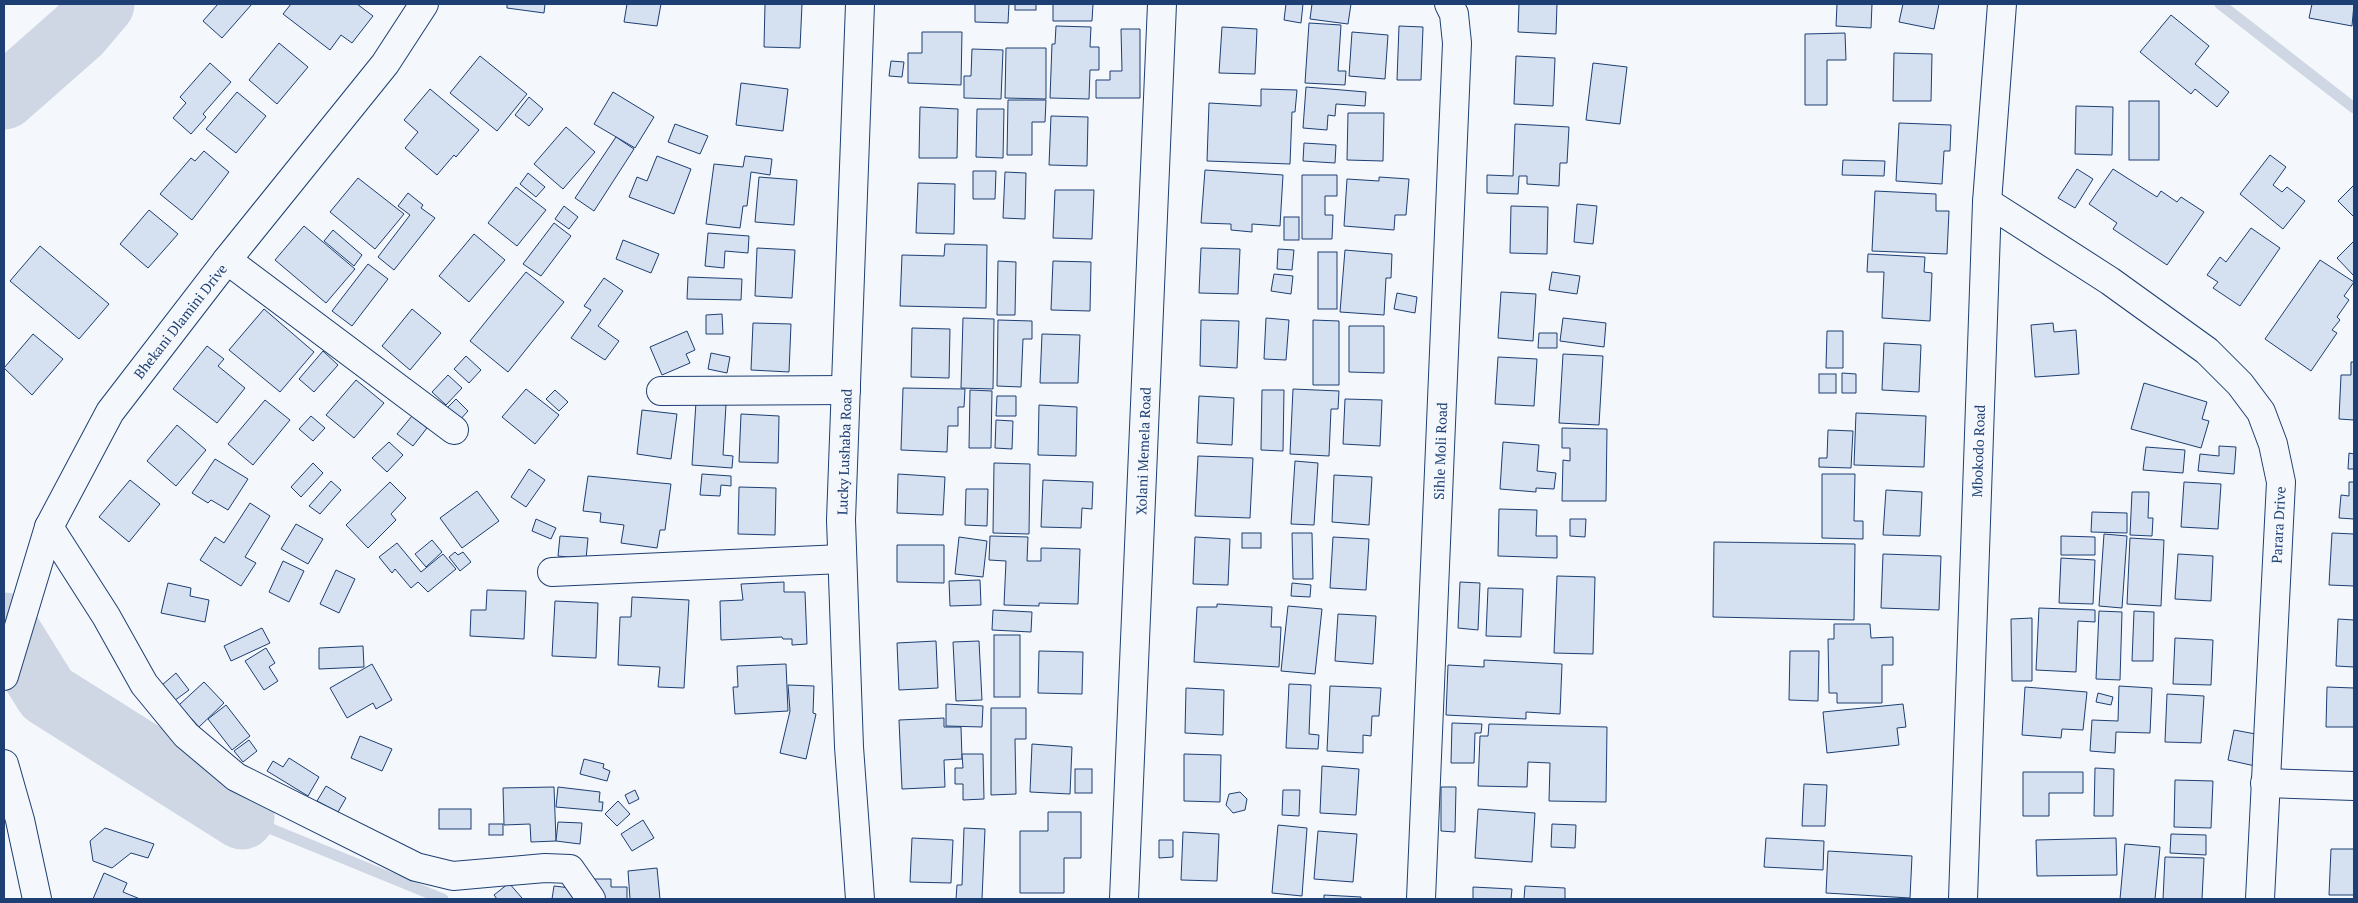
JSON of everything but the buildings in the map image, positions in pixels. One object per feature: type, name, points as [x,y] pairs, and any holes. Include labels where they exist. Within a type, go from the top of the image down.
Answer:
[{"type":"street","name":"Bhekani Dlamini Drive","points":[[4,676],[49,526],[110,412],[227,260],[385,64],[424,4]]},
{"type":"street","name":"Lucky Lushaba Road","points":[[860,4],[842,559],[849,747],[860,899]]},
{"type":"street","name":"Xolani Memela Road","points":[[1124,899],[1162,4]]},
{"type":"street","name":"Mbokodo Road","points":[[1963,899],[1987,202],[2002,4]]},
{"type":"street","name":"Sihle Moli Road","points":[[1421,899],[1457,43],[1456,7]]},
{"type":"street","name":"Parara Drive","points":[[1987,202],[2110,281],[2207,352],[2240,384],[2262,412],[2274,444],[2281,482],[2260,899]]},
{"type":"street","points":[[227,260],[454,430]]},
{"type":"street","points":[[660,391],[846,390]]},
{"type":"street","points":[[49,526],[106,616],[144,684],[186,735],[236,777],[416,866],[453,876],[545,868],[570,869],[591,899]]},
{"type":"street","points":[[552,572],[842,559]]},
{"type":"street","points":[[4,764],[20,820],[37,899]]},
{"type":"street","points":[[2265,783],[2354,786]]},
{"type":"waterway","points":[[4,97],[79,31],[102,4]]},
{"type":"waterway","points":[[2220,4],[2354,108]]},
{"type":"waterway","points":[[4,625],[47,694],[242,817]]},
{"type":"waterway","points":[[242,817],[443,899]]}]
